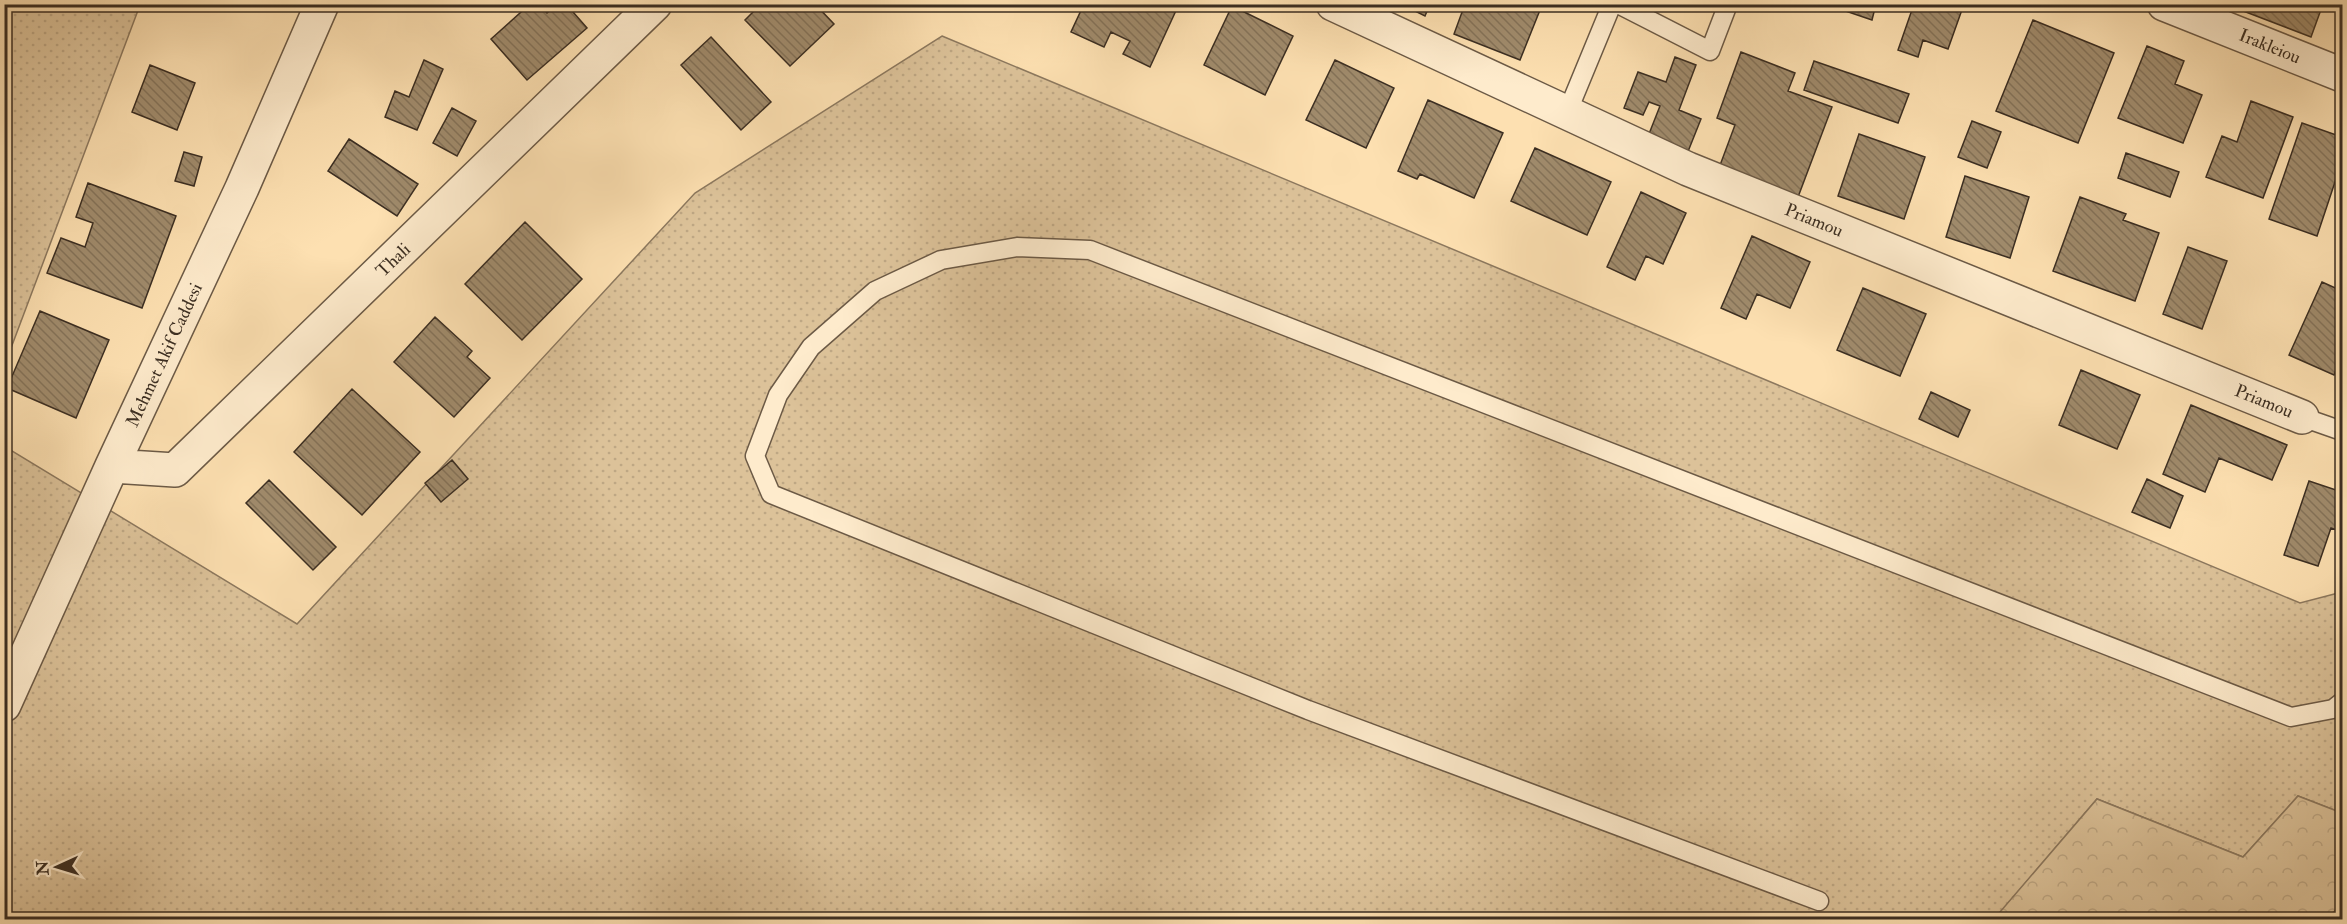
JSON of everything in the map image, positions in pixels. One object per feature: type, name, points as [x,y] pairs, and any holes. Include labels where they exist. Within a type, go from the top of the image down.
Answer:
[{"type":"street","name":"Mehmet Akif Caddesi","points":[[4,705],[112,466],[242,188],[322,4]]},
{"type":"street","name":"Thali","points":[[112,466],[175,470],[588,72],[655,4]]},
{"type":"street","name":"Priamou","points":[[1333,4],[1688,169],[2302,417]]},
{"type":"street","name":"Irakleiou","points":[[2164,4],[2343,75]]},
{"type":"lane","points":[[1567,113],[1612,4]]},
{"type":"lane","points":[[1618,4],[1710,51],[1728,4]]},
{"type":"lane","points":[[1818,901],[1308,710],[771,495],[755,456],[778,395],[811,347],[875,291],[894,282],[941,261],[1017,247],[1090,250],[2291,717],[2333,709],[2343,702]]},
{"type":"lane","points":[[2302,417],[2343,431]]},
{"type":"green space","points":[[4,5],[140,5],[5,364]]},
{"type":"green space","points":[[942,36],[2300,603],[2342,592],[2342,813],[2298,796],[2243,857],[2097,799],[1994,920],[5,919],[4,446],[297,624],[695,193]]},
{"type":"green space","points":[[2298,796],[2342,813],[2342,903],[2327,919],[1994,919],[2097,799],[2243,857]]},
{"type":"building","points":[[530,4],[539,4],[547,13],[557,4],[566,4],[587,28],[527,80],[491,39]]},
{"type":"building","points":[[761,4],[815,4],[834,24],[790,66],[745,20]]},
{"type":"building","points":[[1084,4],[1179,4],[1150,67],[1123,54],[1130,41],[1111,32],[1104,47],[1071,32]]},
{"type":"building","points":[[1401,4],[1430,4],[1425,16]]},
{"type":"building","points":[[1465,4],[1542,5],[1520,60],[1454,34]]},
{"type":"building","points":[[1825,4],[1876,4],[1872,20]]},
{"type":"building","points":[[1914,4],[1964,4],[1948,49],[1923,40],[1918,57],[1898,50]]},
{"type":"building","points":[[2225,4],[2323,4],[2311,37]]},
{"type":"building","points":[[1232,6],[1293,36],[1265,95],[1204,65]]},
{"type":"building","points":[[2033,20],[2114,53],[2078,143],[1996,111]]},
{"type":"building","points":[[711,37],[771,102],[741,130],[681,65]]},
{"type":"building","points":[[2147,46],[2184,61],[2175,84],[2202,95],[2183,143],[2118,118]]},
{"type":"building","points":[[1741,52],[1795,73],[1788,91],[1832,107],[1798,197],[1719,168],[1735,125],[1717,118]]},
{"type":"building","points":[[1675,57],[1696,65],[1679,110],[1701,119],[1685,159],[1645,144],[1660,106],[1649,102],[1643,115],[1624,108],[1638,72],[1666,82]]},
{"type":"building","points":[[424,60],[443,69],[417,130],[385,117],[395,91],[409,97]]},
{"type":"building","points":[[1335,60],[1394,88],[1366,148],[1306,120]]},
{"type":"building","points":[[1814,61],[1909,94],[1898,123],[1804,90]]},
{"type":"building","points":[[150,65],[195,83],[177,130],[132,112]]},
{"type":"building","points":[[1428,100],[1503,133],[1474,198],[1420,174],[1417,179],[1398,171]]},
{"type":"building","points":[[2251,101],[2293,117],[2263,198],[2206,177],[2222,136],[2237,142]]},
{"type":"building","points":[[452,108],[476,121],[457,156],[433,143]]},
{"type":"building","points":[[1972,121],[2001,132],[1987,168],[1958,157]]},
{"type":"building","points":[[2302,123],[2342,137],[2342,161],[2317,236],[2269,219]]},
{"type":"building","points":[[1859,134],[1925,157],[1904,219],[1838,196]]},
{"type":"building","points":[[349,139],[418,184],[397,216],[328,171]]},
{"type":"building","points":[[1535,148],[1611,182],[1587,235],[1511,201]]},
{"type":"building","points":[[184,152],[202,157],[194,186],[175,181]]},
{"type":"building","points":[[2126,153],[2179,172],[2170,197],[2118,178]]},
{"type":"building","points":[[1965,176],[2029,197],[2010,258],[1946,237]]},
{"type":"building","points":[[88,183],[176,216],[142,308],[47,273],[61,238],[85,247],[93,223],[76,217]]},
{"type":"building","points":[[1641,192],[1686,213],[1663,264],[1646,256],[1635,280],[1607,267]]},
{"type":"building","points":[[2080,197],[2126,214],[2123,220],[2159,233],[2135,301],[2053,271]]},
{"type":"building","points":[[525,222],[582,279],[522,340],[465,284]]},
{"type":"building","points":[[1752,236],[1810,262],[1790,308],[1757,294],[1746,319],[1721,308]]},
{"type":"building","points":[[2188,247],[2227,261],[2202,329],[2163,314]]},
{"type":"building","points":[[2322,282],[2342,291],[2342,355],[2334,375],[2289,355]]},
{"type":"building","points":[[1863,288],[1926,314],[1900,376],[1837,350]]},
{"type":"building","points":[[40,311],[109,340],[76,418],[7,388]]},
{"type":"building","points":[[435,317],[472,351],[467,357],[490,378],[454,417],[394,362]]},
{"type":"building","points":[[2081,370],[2140,395],[2117,449],[2059,425]]},
{"type":"building","points":[[352,389],[420,452],[362,515],[294,452]]},
{"type":"building","points":[[1931,392],[1970,410],[1958,437],[1919,419]]},
{"type":"building","points":[[2191,405],[2287,445],[2272,480],[2219,458],[2205,492],[2163,474]]},
{"type":"building","points":[[452,460],[468,479],[441,502],[425,483]]},
{"type":"building","points":[[2147,479],[2183,496],[2170,528],[2132,512]]},
{"type":"building","points":[[269,480],[336,547],[313,570],[246,503]]},
{"type":"building","points":[[2309,481],[2342,492],[2342,532],[2331,528],[2318,566],[2284,555]]}]
